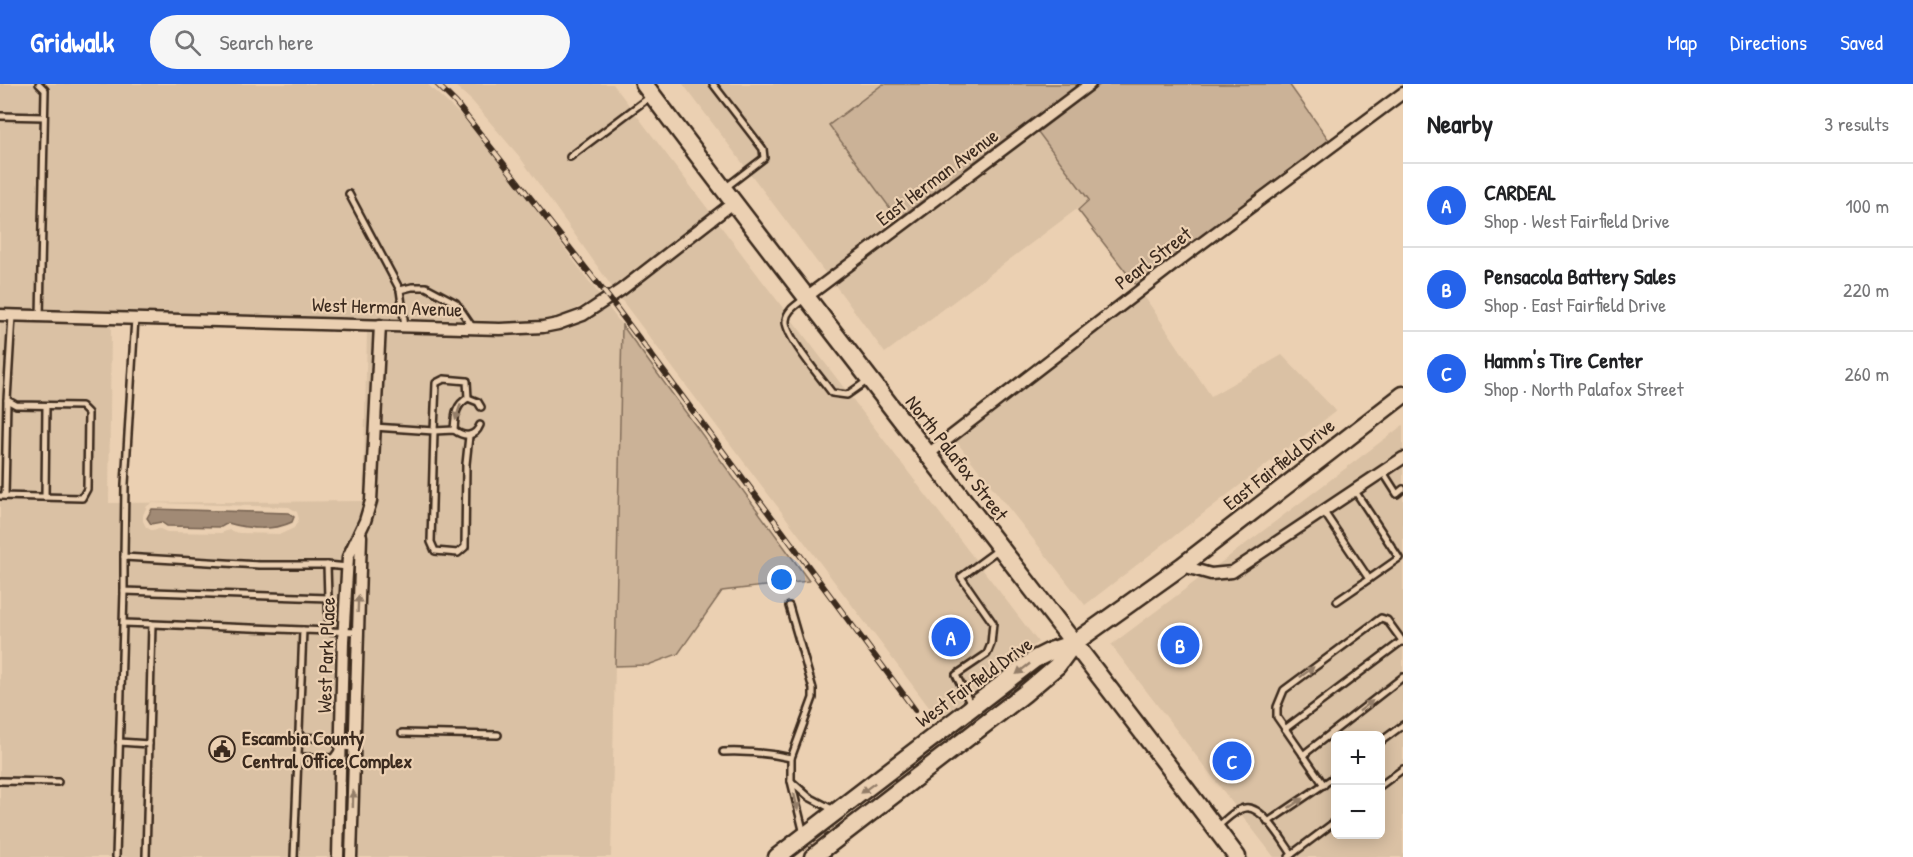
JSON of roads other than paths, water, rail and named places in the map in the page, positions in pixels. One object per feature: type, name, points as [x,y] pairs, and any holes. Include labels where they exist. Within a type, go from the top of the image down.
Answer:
[{"type":"main road","name":"North Palafox Street","points":[[648,90],[1237,857]]},
{"type":"main road","name":"East Fairfield Drive","points":[[1074,643],[1182,566],[1403,394]]},
{"type":"main road","name":"West Fairfield Drive","points":[[777,857],[1035,659],[1074,643]]},
{"type":"main road","name":"West Fairfield Drive","points":[[813,857],[1024,694],[1057,666],[1074,643]]},
{"type":"street","name":"East Herman Avenue","points":[[806,298],[1090,84]]},
{"type":"street","name":"Pearl Street","points":[[927,455],[1186,255],[1403,93]]},
{"type":"street","name":"West Herman Avenue","points":[[0,315],[473,328],[543,327],[583,315],[621,290],[733,203]]},
{"type":"street","name":"West Park Place","points":[[338,857],[348,557],[371,501],[380,325]]},
{"type":"street","points":[[1182,566],[1211,574],[1232,572],[1403,458]]},
{"type":"street","name":"West Park Place","points":[[351,857],[361,530]]},
{"type":"lane","points":[[39,84],[45,90],[40,316]]},
{"type":"lane","points":[[713,84],[763,150],[764,158],[723,189]]},
{"type":"lane","points":[[570,157],[648,90]]},
{"type":"lane","points":[[0,116],[44,117]]},
{"type":"lane","points":[[349,194],[400,290],[405,326]]},
{"type":"lane","points":[[400,290],[426,287],[456,303],[473,328]]},
{"type":"lane","points":[[806,298],[788,312],[785,323],[792,339],[832,393],[846,394],[862,387],[869,380]]},
{"type":"lane","points":[[7,400],[16,405],[81,406],[88,413],[87,489],[82,498],[3,496],[7,400],[12,315]]},
{"type":"lane","points":[[116,857],[125,484],[135,318]]},
{"type":"lane","points":[[468,398],[467,381],[444,379],[436,383],[431,542],[435,552],[458,553],[465,547],[466,464],[469,436]]},
{"type":"lane","points":[[454,430],[456,410],[460,402],[468,398],[478,402],[481,407]]},
{"type":"lane","points":[[45,497],[46,406]]},
{"type":"lane","points":[[374,427],[454,430],[461,435],[469,436],[477,432],[480,425]]},
{"type":"lane","points":[[1383,472],[1396,494],[1403,489]]},
{"type":"lane","points":[[1337,601],[1399,558],[1356,491]]},
{"type":"lane","points":[[1324,512],[1368,579]]},
{"type":"lane","points":[[973,707],[956,675],[987,654],[991,644],[993,623],[961,577],[1000,548]]},
{"type":"lane","points":[[124,557],[348,567]]},
{"type":"lane","points":[[327,565],[329,631]]},
{"type":"lane","points":[[124,591],[328,598]]},
{"type":"lane","points":[[789,606],[813,689],[813,698],[791,758],[791,781],[805,836]]},
{"type":"lane","points":[[1285,729],[1403,641],[1387,620],[1381,618],[1376,620],[1284,690],[1276,707],[1277,717],[1285,729],[1324,785]]},
{"type":"lane","points":[[123,623],[357,632]]},
{"type":"lane","points":[[146,857],[152,624]]},
{"type":"lane","points":[[294,857],[303,630]]},
{"type":"lane","points":[[1303,755],[1403,677]]},
{"type":"lane","points":[[1385,738],[1403,724]]},
{"type":"lane","points":[[402,733],[498,735]]},
{"type":"lane","points":[[298,737],[333,739],[340,747],[354,747]]},
{"type":"lane","points":[[119,742],[149,744]]},
{"type":"lane","points":[[297,757],[333,758],[340,747]]},
{"type":"lane","points":[[723,752],[773,754],[791,758]]},
{"type":"lane","points":[[1381,785],[1403,769]]},
{"type":"lane","points":[[1268,822],[1331,779]]},
{"type":"lane","points":[[0,781],[58,783]]},
{"type":"lane","points":[[791,781],[809,797],[837,811]]},
{"type":"lane","points":[[1216,828],[1237,811],[1246,807],[1256,809],[1291,855],[1331,824]]},
{"type":"railway","points":[[437,84],[456,103],[609,298],[915,710]]},
{"type":"place","name":"CARDEAL","points":[[951,637]]},
{"type":"place","name":"Pensacola Battery Sales","points":[[1180,645]]},
{"type":"place","name":"Escambia County Central Office Complex","points":[[222,749]]},
{"type":"place","name":"Hamm's Tire Center","points":[[1232,761]]}]
